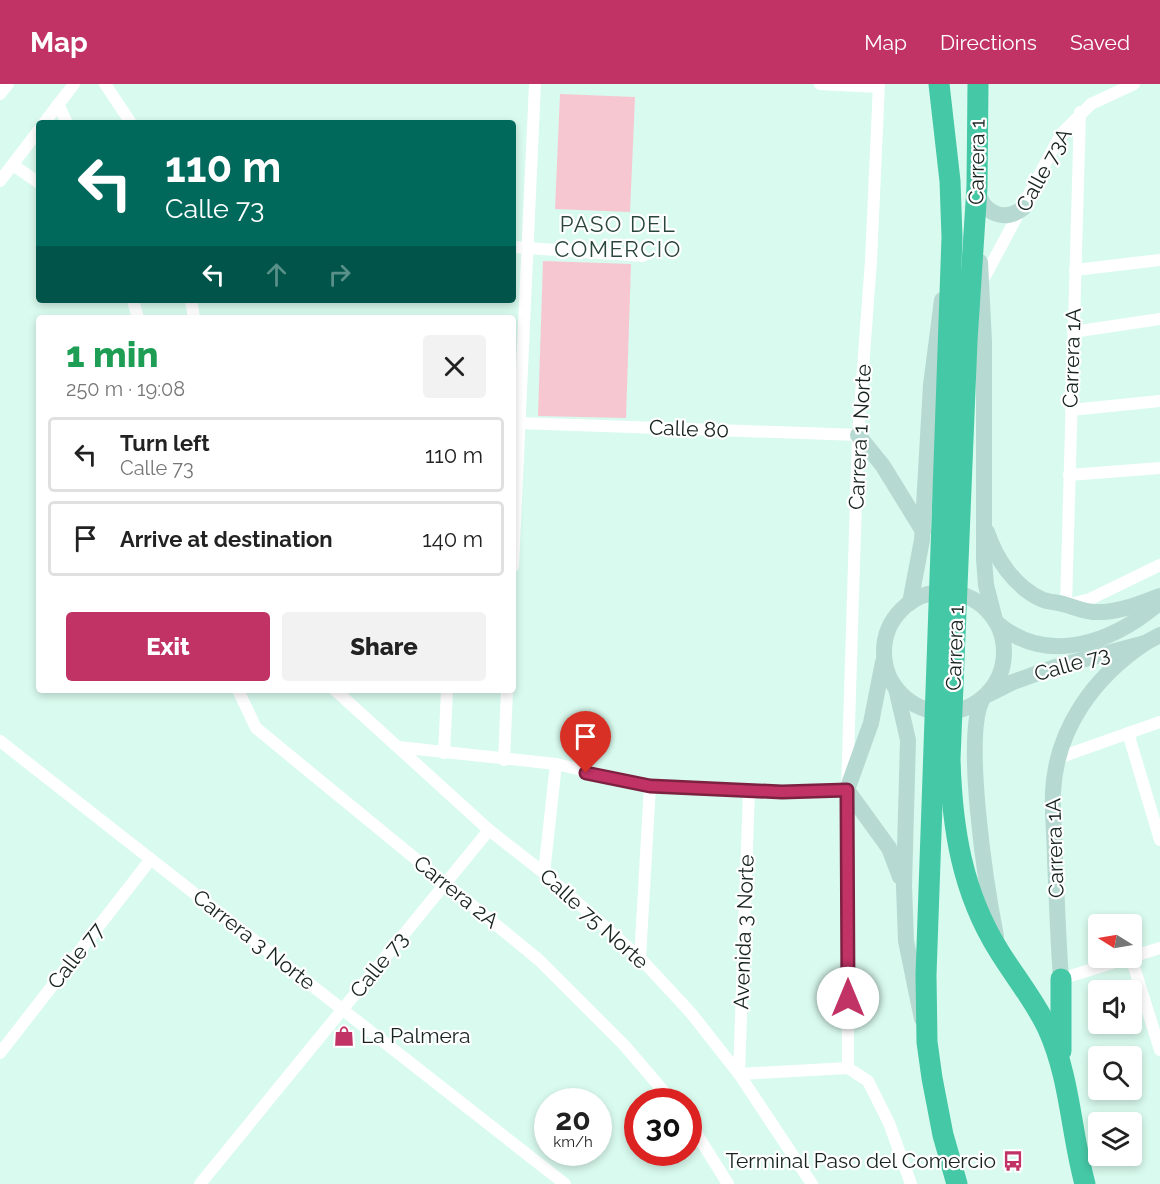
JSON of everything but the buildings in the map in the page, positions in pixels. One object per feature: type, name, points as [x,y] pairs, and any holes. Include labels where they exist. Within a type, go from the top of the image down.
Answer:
[{"type":"highway","name":"Carrera 1","points":[[939,84],[950,181],[958,340],[950,759],[956,838],[966,881],[978,914],[999,952],[1048,1029],[1061,1070],[1085,1184]]},
{"type":"highway","name":"Carrera 1","points":[[957,1184],[943,1135],[927,1042],[927,975],[958,340],[977,187],[978,84]]},
{"type":"highway","points":[[1061,979],[1061,1070]]},
{"type":"street","points":[[0,94],[8,84]]},
{"type":"street","points":[[46,120],[74,84]]},
{"type":"street","points":[[105,84],[129,120]]},
{"type":"street","points":[[516,494],[535,84]]},
{"type":"street","points":[[820,84],[878,85]]},
{"type":"street","name":"Calle 73A","points":[[981,283],[1061,134],[1080,112],[1091,104],[1134,84]]},
{"type":"street","name":"Carrera 1 Norte","points":[[848,1068],[847,790],[858,435],[871,261],[878,85]]},
{"type":"street","points":[[58,104],[66,120]]},
{"type":"street","name":"Carrera 1A","points":[[1065,605],[1080,112]]},
{"type":"street","points":[[0,182],[36,134]]},
{"type":"street","points":[[13,165],[36,181]]},
{"type":"street","points":[[977,187],[982,203],[996,214],[1013,214],[1023,208]]},
{"type":"street","points":[[977,187],[981,283],[985,573],[996,621],[1004,642],[1004,658],[998,679],[984,697],[975,723],[976,776],[990,905],[999,952]]},
{"type":"street","points":[[910,603],[923,531],[933,366],[952,237]]},
{"type":"street","points":[[516,247],[643,256]]},
{"type":"street","points":[[1075,270],[1160,260]]},
{"type":"street","points":[[1073,332],[1160,319]]},
{"type":"street","points":[[1071,410],[1160,401]]},
{"type":"street","name":"Calle 80","points":[[519,423],[858,435]]},
{"type":"street","points":[[858,435],[883,466],[923,531]]},
{"type":"street","points":[[1069,475],[1160,468]]},
{"type":"street","points":[[984,519],[995,552],[1015,579],[1042,600],[1065,605],[1077,611],[1104,612],[1129,607],[1160,596]]},
{"type":"street","points":[[1065,605],[1090,599],[1160,565]]},
{"type":"street","points":[[847,790],[871,723],[891,625],[910,603],[931,593],[954,592],[979,603],[996,621]]},
{"type":"street","name":"Calle 73","points":[[996,621],[1017,638],[1034,645],[1088,642],[1131,626],[1160,602]]},
{"type":"street","name":"Carrera 1A","points":[[1061,979],[1053,791],[1058,758],[1072,721],[1089,694],[1110,670],[1153,639]]},
{"type":"street","name":"Calle 73","points":[[984,697],[1031,675],[1153,639]]},
{"type":"street","points":[[884,654],[888,672],[896,687],[910,702],[934,711],[960,710],[984,697]]},
{"type":"street","points":[[896,687],[908,740],[904,886],[910,970],[927,1042]]},
{"type":"street","name":"Carrera 2A","points":[[239,693],[256,728],[546,967],[624,1045],[661,1088]]},
{"type":"street","name":"Calle 75 Norte","points":[[338,693],[358,714],[398,747],[489,830],[544,873],[640,958],[691,1013],[739,1074],[812,1184]]},
{"type":"street","points":[[444,753],[447,693]]},
{"type":"street","points":[[504,759],[507,693]]},
{"type":"street","points":[[1058,758],[1160,722]]},
{"type":"street","points":[[1128,733],[1155,805],[1160,840]]},
{"type":"street","name":"Carrera 3 Norte","points":[[0,741],[565,1184]]},
{"type":"street","points":[[398,747],[556,764],[650,786],[748,791],[847,790]]},
{"type":"street","points":[[544,873],[556,764]]},
{"type":"street","points":[[640,958],[650,786]]},
{"type":"street","points":[[847,790],[889,848],[904,886]]},
{"type":"street","name":"Avenida 3 Norte","points":[[739,1074],[748,791]]},
{"type":"street","name":"Calle 73","points":[[200,1184],[489,830]]},
{"type":"street","name":"Calle 77","points":[[0,1053],[151,859]]},
{"type":"street","points":[[1142,954],[1160,948]]},
{"type":"street","points":[[1061,979],[1096,968]]},
{"type":"street","points":[[1135,968],[1156,1024],[1160,1050]]},
{"type":"street","points":[[739,1074],[848,1068],[868,1081],[889,1123],[911,1184]]},
{"type":"street","points":[[702,1142],[728,1184]]},
{"type":"shaded area","points":[[560,94],[635,97],[630,212],[555,209]]},
{"type":"shaded area","points":[[543,261],[631,264],[626,418],[538,416]]},
{"type":"place","name":"La Palmera","points":[[344,1036]]},
{"type":"place","name":"Terminal Paso del Comercio","points":[[1013,1161]]},
{"type":"district","name":"PASO DEL COMERCIO","points":[[618,236]]},
{"type":"route","points":[[586,773],[650,786],[782,792],[847,790],[848,998]]}]
